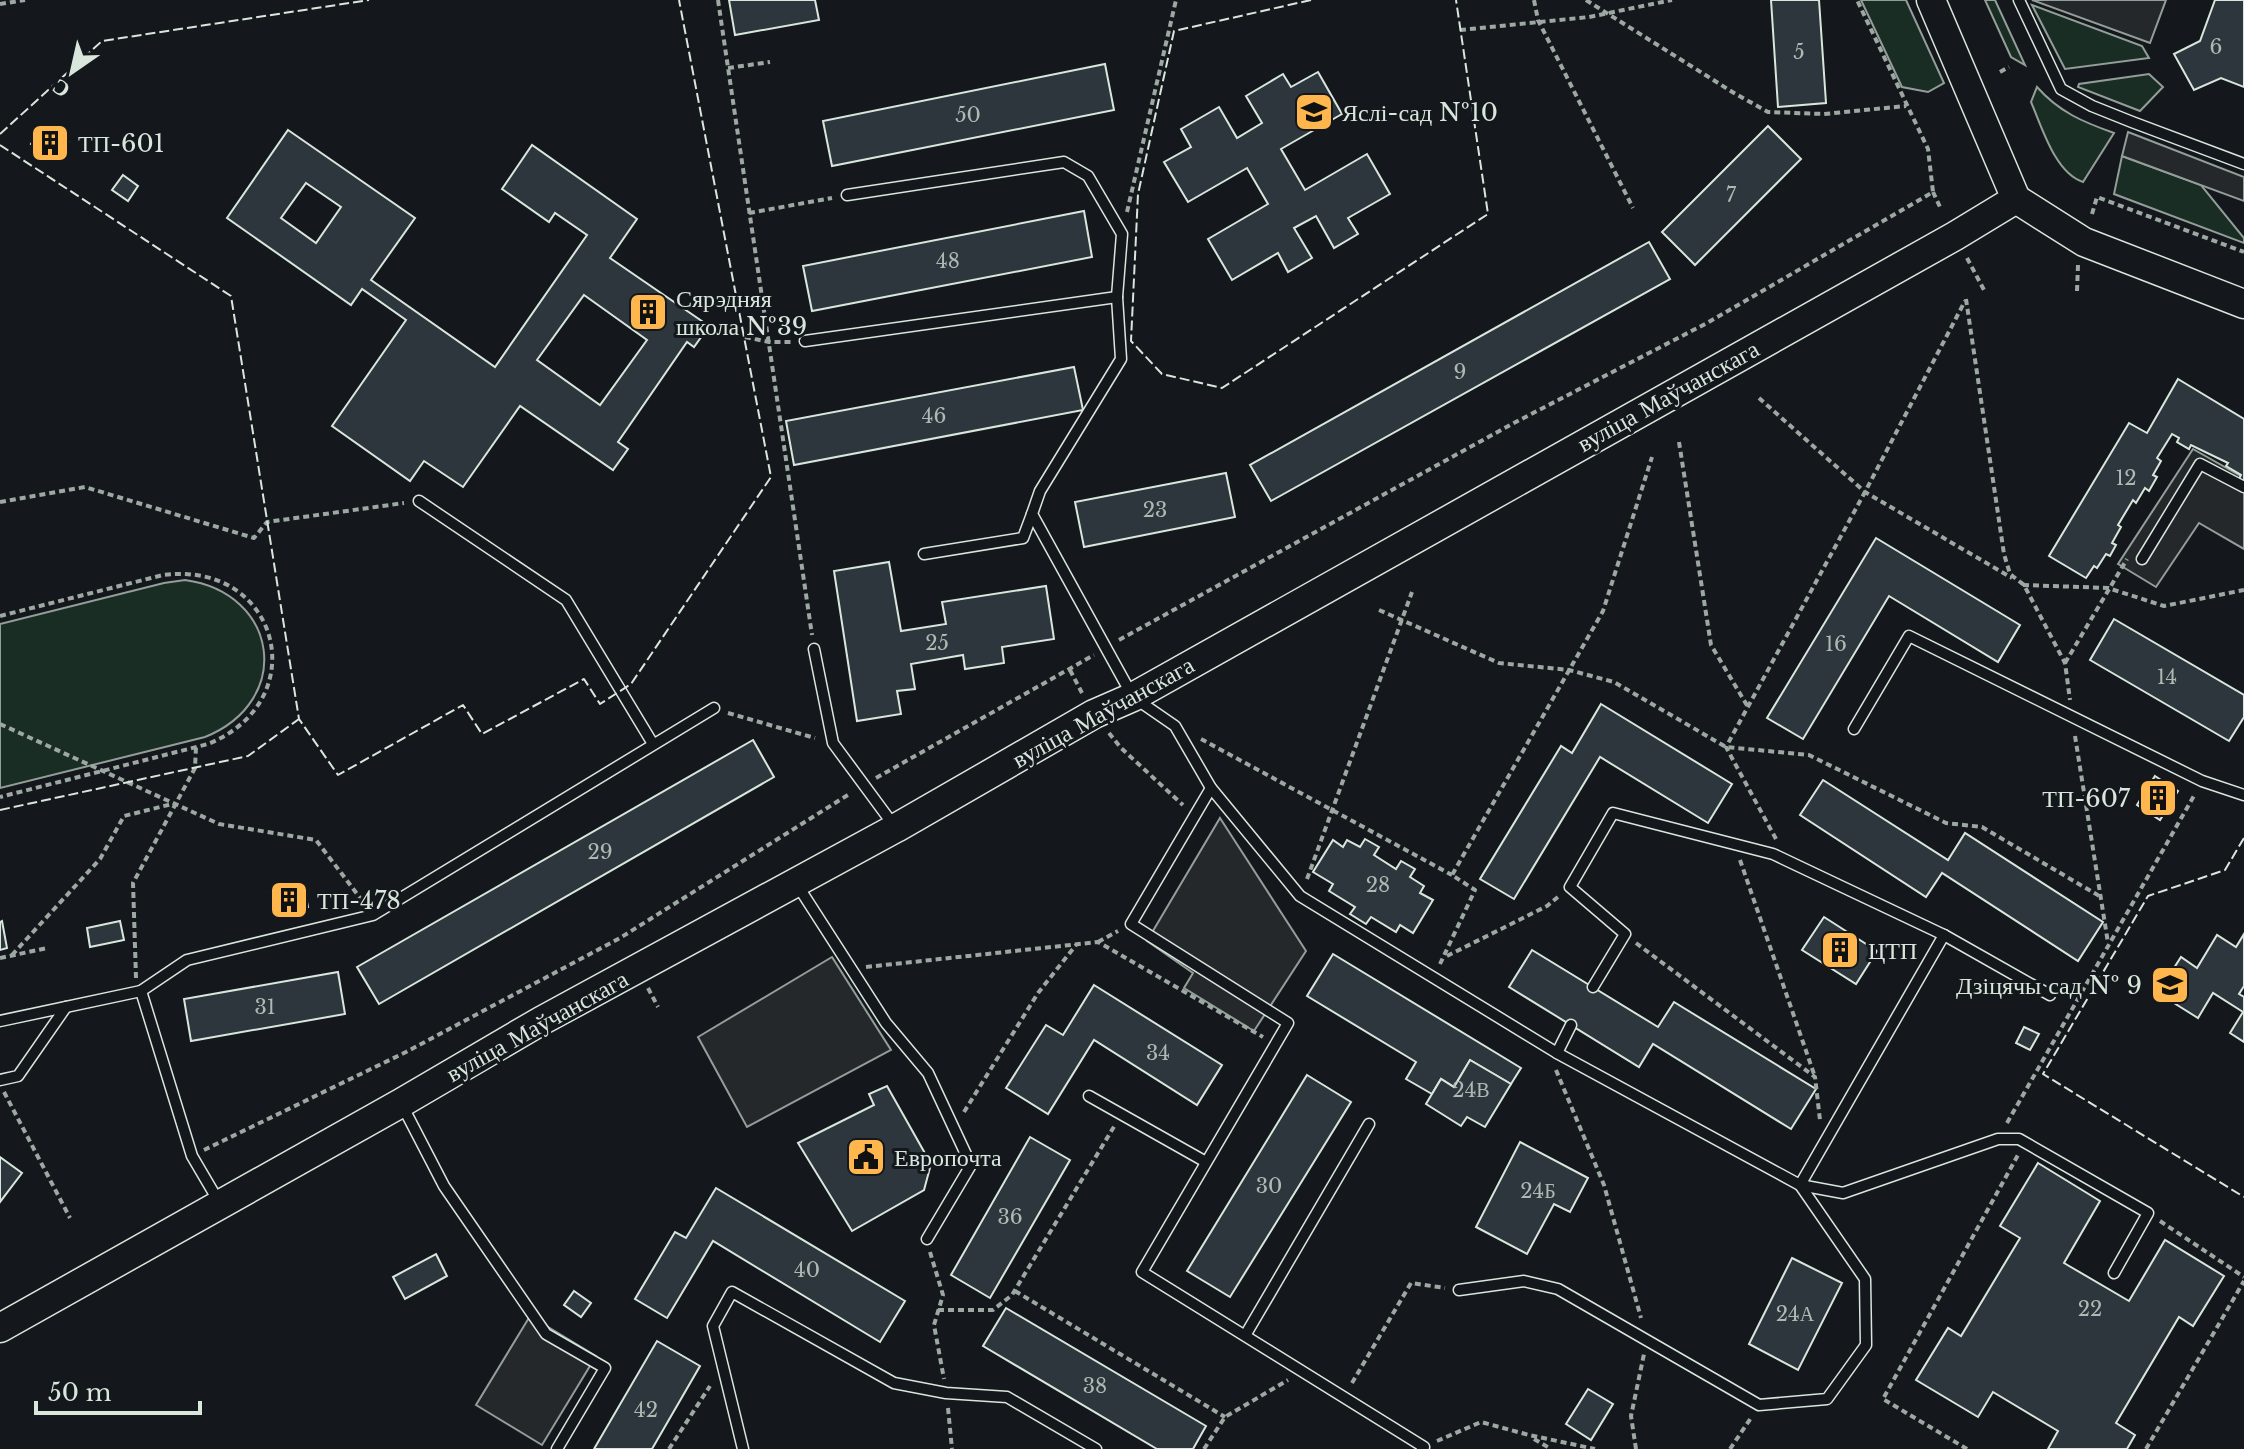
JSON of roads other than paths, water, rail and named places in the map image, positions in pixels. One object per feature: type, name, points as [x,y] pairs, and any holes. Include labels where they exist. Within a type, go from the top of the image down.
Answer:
[{"type":"main road","points":[[1931,0],[2016,199],[2084,242],[2244,304]]},
{"type":"main road","name":"вуліца Маўчанскага","points":[[0,1328],[541,1021],[896,828],[1094,714],[1133,697],[2016,199]]},
{"type":"lane","points":[[2019,0],[2061,89],[2092,106],[2244,164]]},
{"type":"lane","points":[[847,195],[1064,162],[1088,176],[1122,234],[1117,297],[1121,359],[1040,491],[1023,538],[924,554]]},
{"type":"lane","points":[[805,341],[1117,297]]},
{"type":"lane","points":[[2142,559],[2200,464],[2244,487]]},
{"type":"lane","points":[[419,501],[566,600],[653,744]]},
{"type":"lane","points":[[1032,514],[1133,697],[1175,726],[1211,788],[1300,896],[1557,1053],[1800,1185],[1843,1193],[1998,1139],[2019,1139],[2148,1213],[2114,1273]]},
{"type":"lane","points":[[1854,729],[1909,636],[2202,781],[2244,795]]},
{"type":"lane","points":[[814,649],[833,743],[896,828]]},
{"type":"lane","points":[[0,1021],[139,992],[187,960],[373,915],[714,708]]},
{"type":"lane","points":[[1211,788],[1131,924],[1288,1023],[1142,1272],[1344,1395],[1423,1448]]},
{"type":"lane","points":[[1593,987],[1625,934],[1570,887],[1613,813],[1773,854],[1944,935],[2050,995]]},
{"type":"lane","points":[[795,882],[886,1023],[928,1073],[971,1165],[927,1239]]},
{"type":"lane","points":[[1800,1185],[1944,935]]},
{"type":"lane","points":[[139,992],[192,1156],[220,1203]]},
{"type":"lane","points":[[0,1082],[18,1076],[66,1007]]},
{"type":"lane","points":[[1557,1053],[1571,1025]]},
{"type":"lane","points":[[1089,1096],[1206,1162]]},
{"type":"lane","points":[[401,1103],[444,1186],[546,1334],[605,1368],[557,1449]]},
{"type":"lane","points":[[1246,1334],[1369,1124]]},
{"type":"lane","points":[[1459,1290],[1524,1281],[1558,1289],[1759,1405],[1827,1399],[1866,1345],[1865,1279],[1800,1185]]},
{"type":"lane","points":[[743,1449],[713,1326],[732,1292],[894,1383],[946,1393],[1007,1397],[1096,1449]]},
{"type":"place","name":"Яслі-сад №10","points":[[1314,112]]},
{"type":"place","name":"ТП-601","points":[[50,143]]},
{"type":"place","name":"Сярэдняя школа №39","points":[[648,312]]},
{"type":"place","name":"ТП-607","points":[[2158,798]]},
{"type":"place","name":"ТП-478","points":[[289,900]]},
{"type":"place","name":"ЦТП","points":[[1840,950]]},
{"type":"place","name":"Дзіцячы сад № 9","points":[[2170,985]]},
{"type":"place","name":"Европочта","points":[[866,1157]]}]
